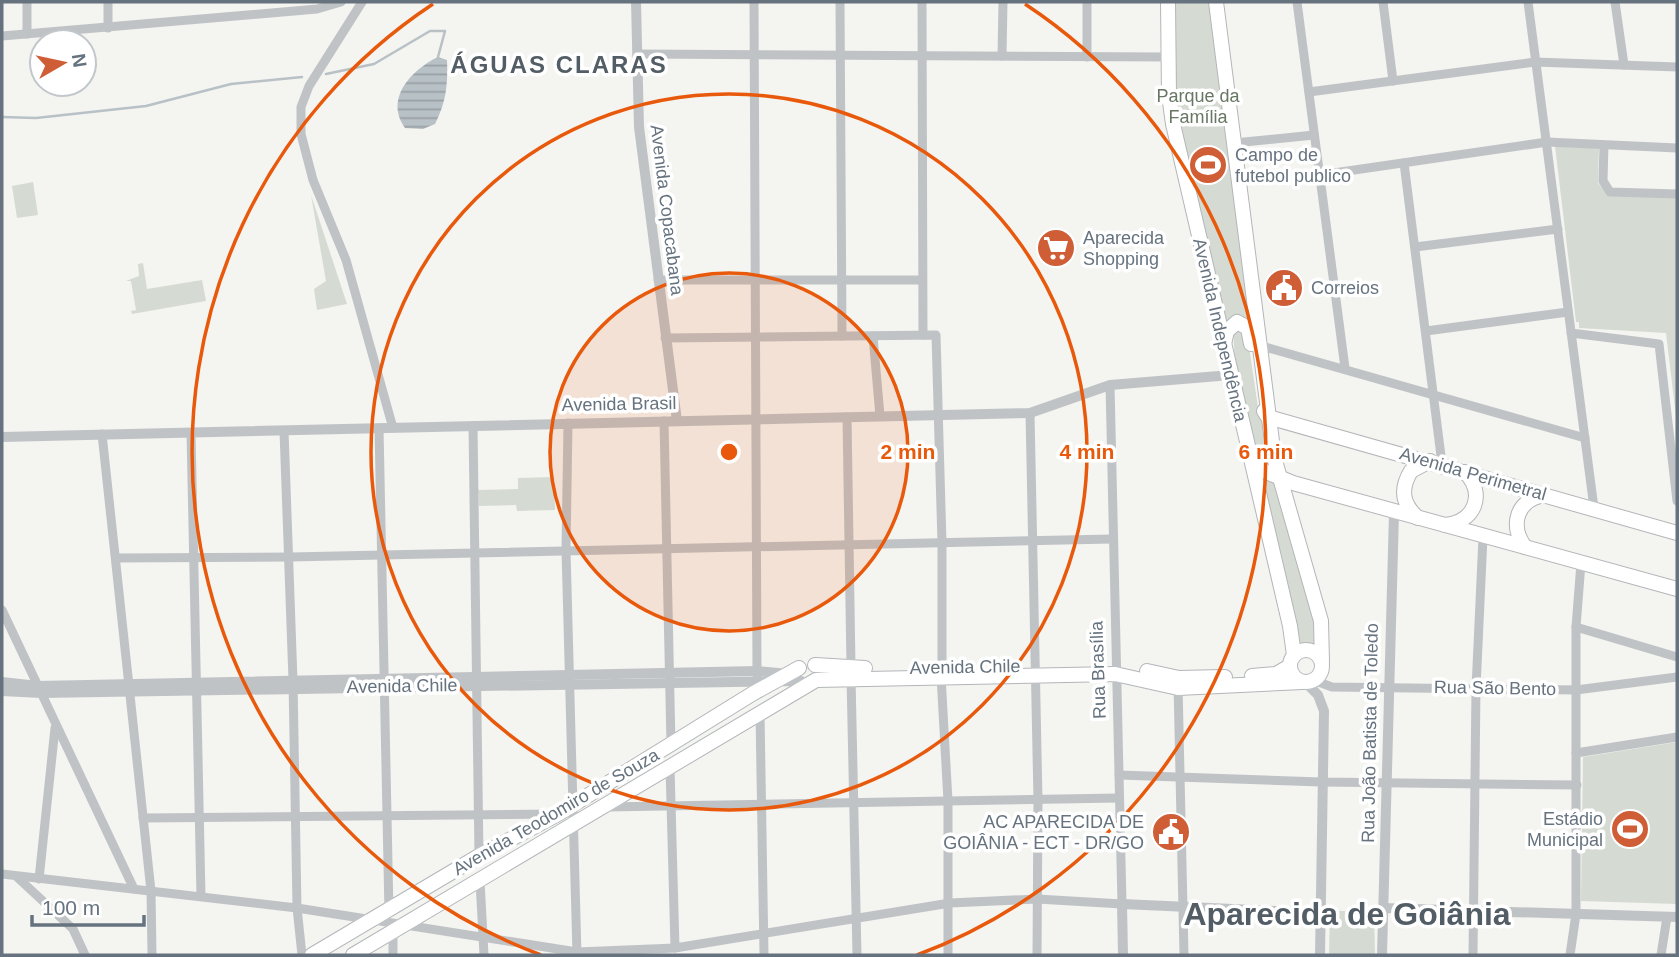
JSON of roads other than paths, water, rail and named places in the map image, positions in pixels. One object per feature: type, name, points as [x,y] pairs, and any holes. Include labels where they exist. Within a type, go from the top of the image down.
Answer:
[{"type":"main road","name":"Avenida Independência","points":[[1168,2],[1172,124],[1225,347],[1292,660]]},
{"type":"main road","name":"Avenida Independência","points":[[1216,2],[1274,457],[1321,621],[1322,662]]},
{"type":"main road","points":[[1225,347],[1224,338],[1230,326],[1237,323],[1246,326],[1259,402],[1268,417]]},
{"type":"main road","points":[[1237,406],[1245,421],[1260,469],[1278,478],[1394,513],[1677,589]]},
{"type":"main road","name":"Avenida Perimetral","points":[[1268,417],[1436,462],[1677,533]]},
{"type":"main road","points":[[1254,456],[1262,462],[1274,457]]},
{"type":"main road","points":[[1418,518],[1405,501],[1405,480],[1419,464],[1436,462]]},
{"type":"main road","points":[[1444,525],[1464,520],[1474,509],[1477,492],[1465,472]]},
{"type":"main road","points":[[1525,547],[1515,525],[1518,513],[1534,496],[1546,495]]},
{"type":"main road","points":[[1301,650],[1312,650],[1322,662],[1321,673],[1307,681],[1292,674],[1292,660],[1301,650]]},
{"type":"main road","name":"Rua São Bento","points":[[1178,683],[1276,674],[1292,660]]},
{"type":"main road","name":"Rua São Bento","points":[[1115,670],[1178,683],[1307,681]]},
{"type":"main road","name":"Avenida Chile","points":[[801,676],[851,672],[1115,670]]},
{"type":"main road","name":"Avenida Teodomiro de Souza","points":[[312,955],[372,920],[395,923],[480,881],[760,713],[801,676]]},
{"type":"main road","name":"Avenida Teodomiro de Souza","points":[[353,955],[479,856],[572,806],[671,746],[801,676]]},
{"type":"street","points":[[27,2],[27,34]]},
{"type":"street","points":[[108,2],[108,27]]},
{"type":"street","points":[[2,36],[317,9],[341,2]]},
{"type":"street","points":[[362,2],[310,86],[301,107],[301,134],[313,180],[346,260],[393,428]]},
{"type":"street","name":"Avenida Copacabana","points":[[636,2],[639,127],[677,421]]},
{"type":"street","points":[[754,2],[753,278],[756,337],[757,676]]},
{"type":"street","points":[[841,2],[842,336]]},
{"type":"street","points":[[922,2],[923,335]]},
{"type":"street","points":[[1002,56],[1003,2]]},
{"type":"street","points":[[1087,2],[1087,57]]},
{"type":"street","points":[[1297,2],[1345,368]]},
{"type":"street","points":[[1384,2],[1393,81]]},
{"type":"street","points":[[1528,2],[1594,508]]},
{"type":"street","points":[[1615,2],[1624,65]]},
{"type":"street","points":[[637,54],[1168,57]]},
{"type":"street","points":[[1309,92],[1535,62],[1677,67]]},
{"type":"street","points":[[1234,143],[1314,135]]},
{"type":"street","points":[[1320,175],[1547,142],[1677,148]]},
{"type":"street","points":[[1604,145],[1603,181],[1610,192],[1677,194]]},
{"type":"street","points":[[1404,163],[1434,394],[1436,462]]},
{"type":"street","points":[[1415,247],[1558,229]]},
{"type":"street","points":[[659,280],[922,280]]},
{"type":"street","points":[[1426,331],[1568,312]]},
{"type":"street","points":[[1571,333],[1659,344],[1677,501]]},
{"type":"street","points":[[665,338],[936,335],[942,543],[942,672],[950,903],[948,955]]},
{"type":"street","points":[[873,336],[880,416]]},
{"type":"street","points":[[1258,345],[1586,438]]},
{"type":"street","name":"Avenida Brasil","points":[[2,437],[1030,413],[1110,385],[1231,375]]},
{"type":"street","name":"Rua Brasília","points":[[1110,385],[1123,955]]},
{"type":"street","points":[[1030,413],[1038,800],[1037,955]]},
{"type":"street","points":[[847,417],[857,955]]},
{"type":"street","points":[[664,421],[671,746]]},
{"type":"street","points":[[568,423],[566,550],[577,954]]},
{"type":"street","points":[[473,426],[476,812],[479,856]]},
{"type":"street","points":[[379,428],[388,814],[395,923],[393,955]]},
{"type":"street","points":[[284,431],[290,557],[296,908],[302,955]]},
{"type":"street","points":[[191,433],[201,896]]},
{"type":"street","points":[[102,434],[151,891],[152,955]]},
{"type":"street","name":"Rua João Batista de Toledo","points":[[1382,955],[1394,513]]},
{"type":"street","points":[[1473,955],[1476,688],[1483,537]]},
{"type":"street","points":[[116,558],[290,557],[1112,539]]},
{"type":"street","points":[[1570,955],[1577,914],[1576,627],[1581,563]]},
{"type":"street","points":[[2,610],[134,888]]},
{"type":"street","points":[[1576,627],[1677,657]]},
{"type":"street","name":"Avenida Chile","points":[[2,691],[801,676]]},
{"type":"street","name":"Rua São Bento","points":[[1307,681],[1332,687],[1576,690],[1677,677]]},
{"type":"street","points":[[1307,681],[1318,695],[1324,711],[1320,955]]},
{"type":"street","name":"Avenida Chile","points":[[2,682],[39,689]]},
{"type":"street","points":[[1178,683],[1184,955]]},
{"type":"street","points":[[760,713],[764,805],[764,955]]},
{"type":"street","points":[[39,879],[55,726]]},
{"type":"street","points":[[1576,753],[1677,737]]},
{"type":"street","points":[[670,767],[675,948]]},
{"type":"street","points":[[1119,775],[1321,782],[1577,785]]},
{"type":"street","points":[[604,807],[1119,798]]},
{"type":"street","points":[[143,818],[476,812],[558,814]]},
{"type":"street","points":[[2,874],[201,896],[372,920]]},
{"type":"street","points":[[17,877],[73,929],[85,955]]},
{"type":"street","points":[[480,881],[484,955]]},
{"type":"street","points":[[395,923],[484,936],[577,954],[675,948],[857,916],[950,903],[1037,900],[1321,913]]},
{"type":"street","points":[[1383,908],[1672,917],[1661,955]]},
{"type":"waterway","points":[[326,74],[374,64],[430,31],[445,31],[438,57]]},
{"type":"waterway","points":[[2,117],[36,118],[146,106],[231,84],[302,77]]},
{"type":"place","name":"Campo de futebol publico","points":[[1208,165]]},
{"type":"place","name":"Aparecida Shopping","points":[[1056,248]]},
{"type":"place","name":"Correios","points":[[1284,288]]},
{"type":"place","name":"Estádio Municipal","points":[[1630,829]]},
{"type":"place","name":"AC APARECIDA DE GOIÂNIA - ECT - DR/GO","points":[[1171,832]]},
{"type":"district","name":"ÁGUAS CLARAS","points":[[559,65]]},
{"type":"district","name":"Aparecida de Goiânia","points":[[1347,914]]},
{"type":"park label","name":"Parque da Família","points":[[1198,106]]}]
